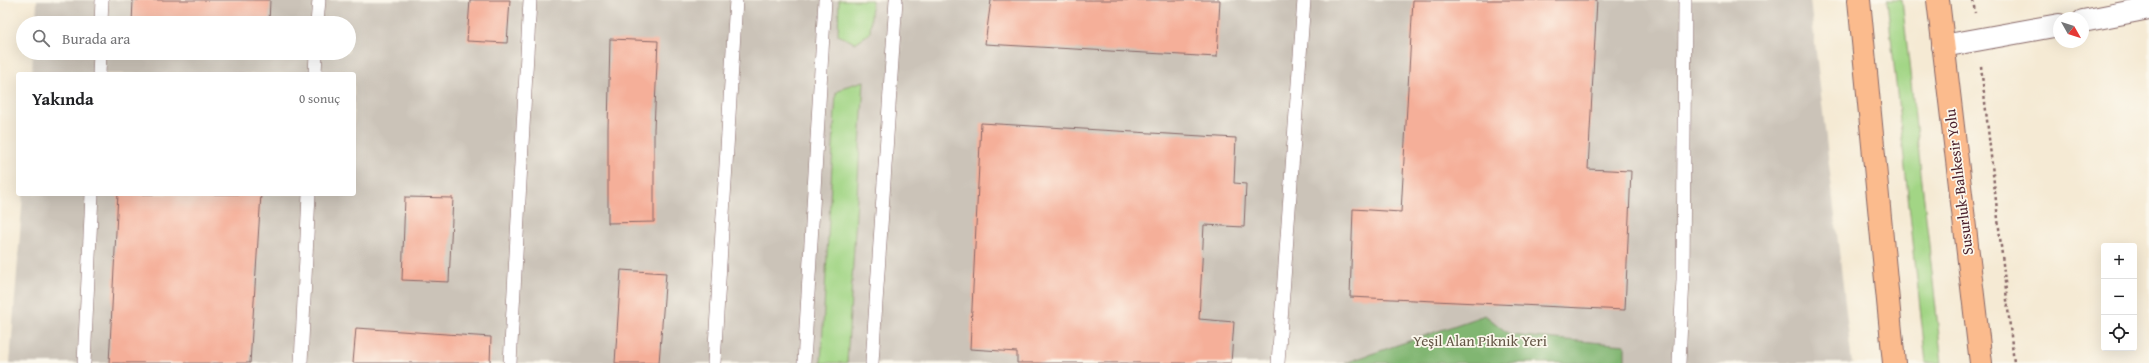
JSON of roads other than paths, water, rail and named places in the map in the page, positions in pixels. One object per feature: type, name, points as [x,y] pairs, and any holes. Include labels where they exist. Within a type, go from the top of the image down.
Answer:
[{"type":"highway","points":[[1859,0],[1894,363]]},
{"type":"highway","name":"Susurluk-Balıkesir Yolu","points":[[1938,0],[1981,363]]},
{"type":"street","points":[[2089,20],[2149,8]]},
{"type":"street","points":[[1943,46],[2053,26]]},
{"type":"lane","points":[[101,16],[102,0]]},
{"type":"lane","points":[[318,16],[319,0]]},
{"type":"lane","points":[[510,363],[530,0]]},
{"type":"lane","points":[[714,363],[736,0]]},
{"type":"lane","points":[[804,363],[825,0]]},
{"type":"lane","points":[[872,363],[896,0]]},
{"type":"lane","points":[[1278,363],[1304,0]]},
{"type":"lane","points":[[1679,363],[1683,279],[1685,0]]},
{"type":"lane","points":[[99,72],[100,60]]},
{"type":"lane","points":[[315,72],[316,60]]},
{"type":"lane","points":[[84,363],[92,196]]},
{"type":"lane","points":[[301,363],[309,196]]},
{"type":"park label","name":"Yeşil Alan Piknik Yeri","points":[[1480,341]]}]
